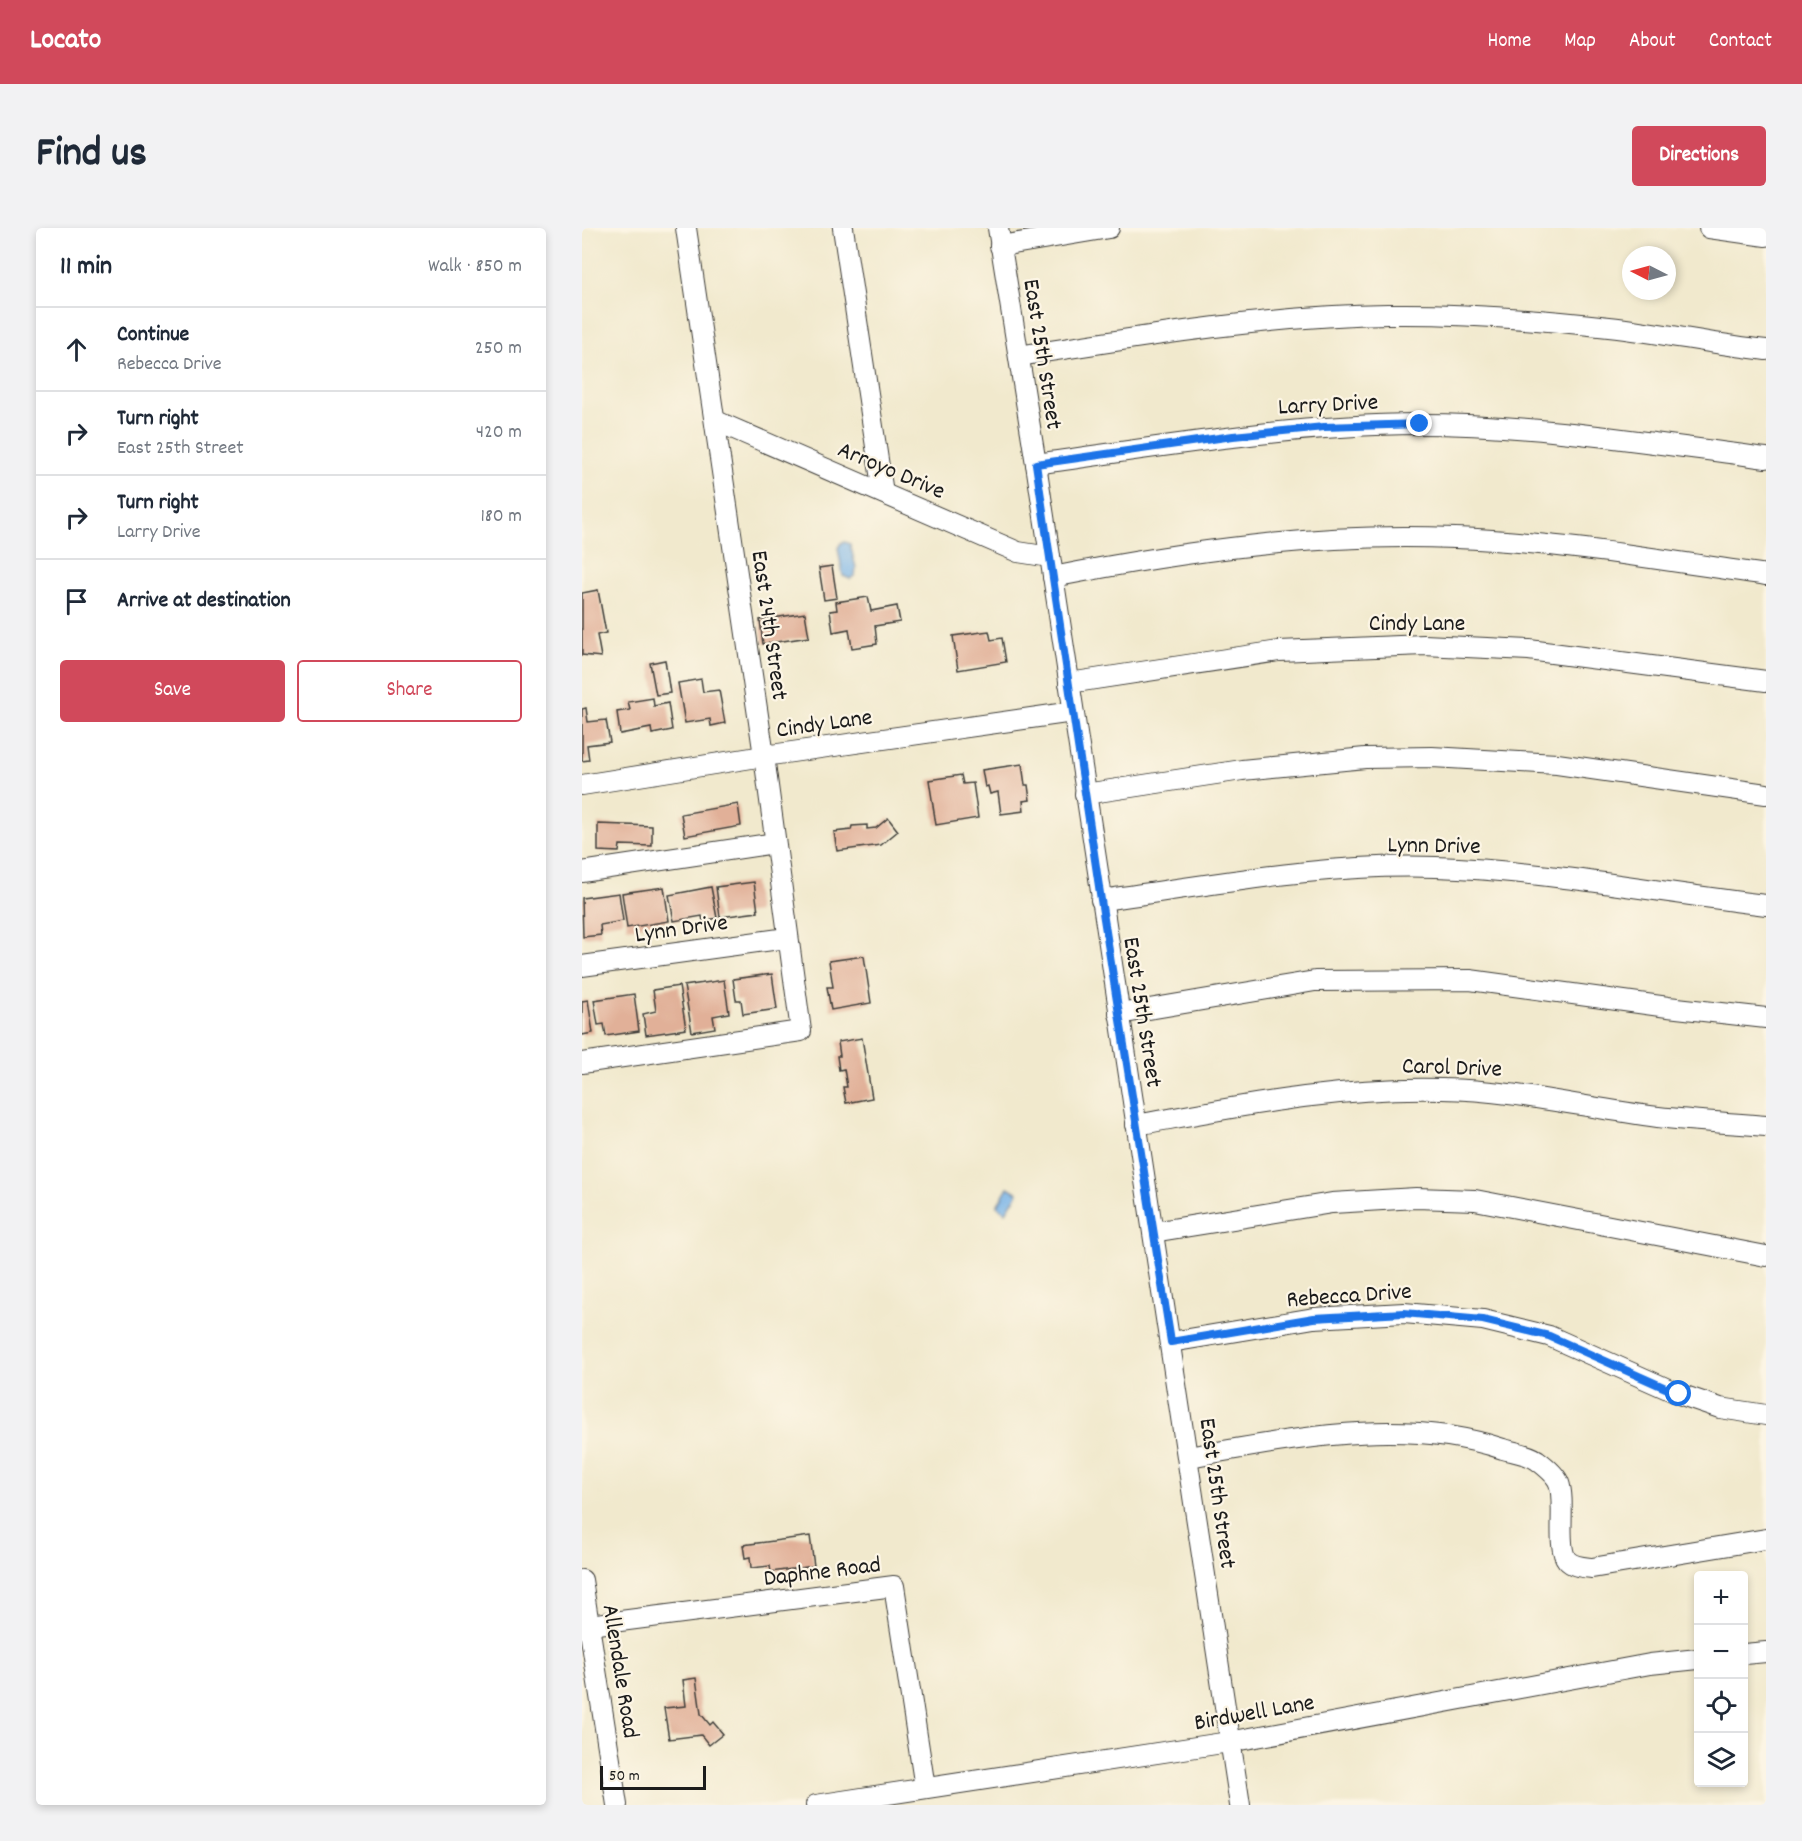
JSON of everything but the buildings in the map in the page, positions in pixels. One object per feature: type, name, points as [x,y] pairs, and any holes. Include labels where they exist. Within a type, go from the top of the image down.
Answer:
[{"type":"street","name":"East 24th Street","points":[[582,1063],[801,1031],[764,756],[686,228]]},
{"type":"street","points":[[843,228],[883,493]]},
{"type":"street","points":[[999,237],[1109,228]]},
{"type":"street","points":[[1709,228],[1766,236]]},
{"type":"street","name":"East 25th Street","points":[[999,237],[1171,1342],[1240,1805]]},
{"type":"street","points":[[1019,356],[1211,328],[1311,318],[1387,314],[1459,316],[1608,327],[1766,350]]},
{"type":"street","name":"Arroyo Drive","points":[[716,421],[1018,552],[1050,557]]},
{"type":"street","name":"Larry Drive","points":[[1036,464],[1233,436],[1324,427],[1420,424],[1498,427],[1580,434],[1766,458]]},
{"type":"street","points":[[1053,578],[1130,562],[1236,548],[1312,541],[1454,538],[1591,550],[1766,575]]},
{"type":"street","name":"Cindy Lane","points":[[1069,683],[1279,651],[1424,645],[1528,650],[1766,681]]},
{"type":"street","name":"Cindy Lane","points":[[582,785],[764,756],[1073,712]]},
{"type":"street","points":[[1085,794],[1242,770],[1365,758],[1432,757],[1557,764],[1766,794]]},
{"type":"street","points":[[582,872],[775,843]]},
{"type":"street","name":"Lynn Drive","points":[[1101,900],[1288,874],[1358,868],[1434,867],[1515,871],[1766,905]]},
{"type":"street","name":"Lynn Drive","points":[[582,966],[787,938]]},
{"type":"street","points":[[1119,1014],[1315,981],[1470,980],[1766,1018]]},
{"type":"street","name":"Carol Drive","points":[[1136,1125],[1306,1096],[1375,1089],[1442,1089],[1510,1094],[1658,1117],[1766,1126]]},
{"type":"street","points":[[1153,1232],[1332,1203],[1416,1198],[1475,1200],[1766,1256]]},
{"type":"street","name":"Rebecca Drive","points":[[1171,1342],[1314,1318],[1404,1313],[1483,1320],[1549,1336],[1679,1394],[1720,1408],[1766,1415]]},
{"type":"street","points":[[1188,1457],[1312,1437],[1356,1433],[1398,1432],[1460,1438],[1482,1442],[1536,1459],[1553,1474],[1559,1483],[1562,1499],[1563,1551],[1567,1560],[1582,1567],[1592,1568],[1766,1539]]},
{"type":"street","name":"Allendale Road","points":[[582,1580],[617,1805]]},
{"type":"street","name":"Daphne Road","points":[[589,1625],[894,1586],[925,1788]]},
{"type":"street","points":[[1748,1654],[1766,1652]]},
{"type":"street","name":"Birdwell Lane","points":[[816,1805],[1229,1742],[1650,1664],[1694,1659]]},
{"type":"water","points":[[841,543],[850,544],[856,568],[855,575],[850,579],[843,576],[838,548]]},
{"type":"water","points":[[1008,1187],[1018,1193],[1006,1212],[997,1206]]},
{"type":"route","points":[[1420,424],[1324,427],[1233,436],[1036,464],[1101,900],[1171,1342],[1314,1318],[1404,1313],[1483,1320],[1549,1336],[1679,1394]]}]
